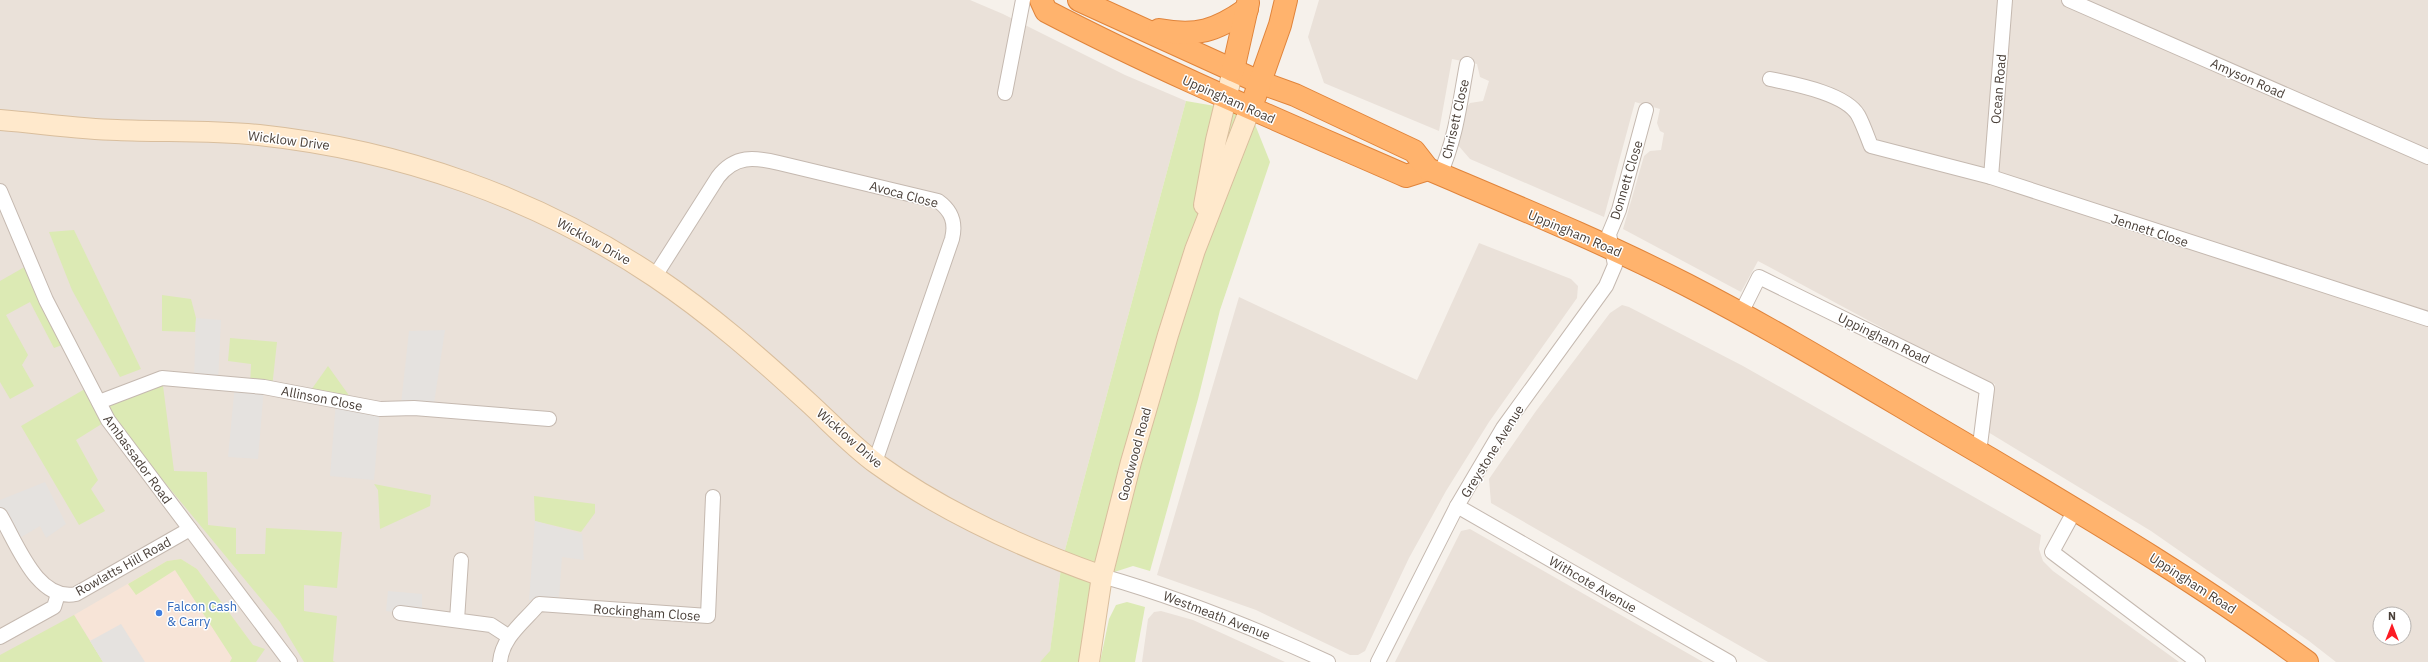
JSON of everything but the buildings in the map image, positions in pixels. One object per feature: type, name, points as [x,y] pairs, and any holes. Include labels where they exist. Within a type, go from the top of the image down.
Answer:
[{"type":"highway","name":"Uppingham Road","points":[[1040,0],[1046,11],[1114,46],[1250,109],[1406,176],[1434,172]]},
{"type":"highway","name":"Uppingham Road","points":[[1079,0],[1259,82],[1295,95],[1414,151],[1434,172],[1613,249],[1741,313],[1824,360],[2075,510],[2231,607],[2306,662]]},
{"type":"highway","points":[[1250,109],[1280,25],[1286,0]]},
{"type":"highway","points":[[1138,26],[1167,32],[1205,32],[1230,21],[1248,4]]},
{"type":"highway","points":[[1233,70],[1248,4]]},
{"type":"street","points":[[1005,93],[1023,0]]},
{"type":"street","name":"Ocean Road","points":[[1991,177],[2005,0]]},
{"type":"street","name":"Amyson Road","points":[[2069,0],[2428,157]]},
{"type":"street","name":"Chrisett Close","points":[[1434,172],[1448,157],[1455,131],[1467,64]]},
{"type":"street","name":"Goodwood Road","points":[[1195,250],[1225,98],[1233,70]]},
{"type":"street","name":"Jennett Close","points":[[1770,79],[1832,95],[1857,114],[1871,146],[1991,177],[2428,319]]},
{"type":"street","name":"Goodwood Road","points":[[1089,662],[1102,576],[1133,455],[1168,335],[1195,250],[1250,109]]},
{"type":"street","name":"Donnett Close","points":[[1613,249],[1609,234],[1619,210],[1646,110]]},
{"type":"street","name":"Wicklow Drive","points":[[0,120],[112,130],[254,134],[305,141],[385,157],[469,183],[510,199],[586,235],[655,276],[730,332],[874,462],[918,491],[963,517],[1062,561],[1102,576]]},
{"type":"street","name":"Avoca Close","points":[[655,276],[718,177],[729,165],[745,159],[762,159],[938,201],[945,206],[953,221],[952,239],[874,462]]},
{"type":"street","name":"Ambassador Road","points":[[0,191],[46,300],[108,420],[290,662]]},
{"type":"street","name":"Greystone Avenue","points":[[1378,662],[1457,506],[1504,428],[1606,286],[1615,266],[1613,249]]},
{"type":"street","name":"Uppingham Road","points":[[1741,313],[1759,277],[1987,389],[1979,453]]},
{"type":"street","name":"Allinson Close","points":[[99,402],[162,378],[264,387],[380,409],[414,408],[549,419]]},
{"type":"street","name":"Rockingham Close","points":[[500,662],[501,652],[508,636],[539,604],[708,616],[713,497]]},
{"type":"street","name":"Withcote Avenue","points":[[1457,506],[1729,662]]},
{"type":"street","points":[[2075,510],[2052,552],[2198,662]]},
{"type":"street","name":"Rowlatts Hill Road","points":[[0,516],[36,577],[58,594],[67,596],[76,594],[190,529]]},
{"type":"street","points":[[457,620],[461,560]]},
{"type":"street","name":"Westmeath Avenue","points":[[1102,576],[1152,590],[1260,631],[1328,662]]},
{"type":"street","points":[[0,637],[54,607],[58,594]]},
{"type":"street","points":[[400,613],[491,625],[508,636]]},
{"type":"shaded area","points":[[0,0],[970,0],[1003,14],[1125,75],[1186,101],[1062,561],[1050,652],[1040,662],[0,662]]},
{"type":"shaded area","points":[[1319,0],[2428,0],[2428,662],[2336,662],[2309,641],[2151,531],[1988,432],[1995,384],[1979,380],[1758,261],[1741,292],[1623,229],[1644,156],[1650,151],[1661,150],[1664,133],[1660,131],[1657,123],[1660,109],[1635,102],[1604,217],[1470,159],[1457,144],[1461,115],[1470,103],[1483,101],[1489,81],[1480,77],[1477,64],[1452,59],[1439,131],[1324,83],[1308,37]]},
{"type":"shaded area","points":[[1479,243],[1571,279],[1578,286],[1577,298],[1489,422],[1446,491],[1409,558],[1365,651],[1358,655],[1350,655],[1256,610],[1157,575],[1239,297],[1417,380]]},
{"type":"shaded area","points":[[1622,305],[1629,307],[1743,366],[2041,535],[2039,549],[2043,561],[2053,571],[2179,662],[1768,662],[1491,503],[1489,479],[1536,411],[1610,313]]},
{"type":"shaded area","points":[[196,318],[221,320],[218,382],[194,380]]},
{"type":"shaded area","points":[[445,330],[433,410],[401,404],[409,331]]},
{"type":"shaded area","points":[[235,384],[264,387],[258,459],[228,457]]},
{"type":"shaded area","points":[[336,401],[380,409],[374,480],[330,476]]},
{"type":"shaded area","points":[[45,482],[66,524],[46,538],[40,526],[18,539],[0,507],[0,500]]},
{"type":"shaded area","points":[[535,521],[582,534],[584,560],[562,557],[559,599],[529,600]]},
{"type":"shaded area","points":[[1470,529],[1703,662],[1395,662],[1461,531]]},
{"type":"shaded area","points":[[181,559],[197,569],[247,637],[230,662],[103,662],[74,615],[167,561]]},
{"type":"shaded area","points":[[388,591],[422,594],[422,616],[386,611]]},
{"type":"shaded area","points":[[1161,611],[1193,620],[1285,662],[1142,662],[1148,619],[1154,612]]},
{"type":"shaded area","points":[[121,624],[145,662],[103,662],[90,641]]},
{"type":"green space","points":[[1186,101],[1250,112],[1270,162],[1220,310],[1198,399],[1150,571],[1133,566],[1102,576],[1086,662],[1040,662],[1050,651],[1062,561]]},
{"type":"green space","points":[[74,230],[141,369],[120,377],[72,290],[49,232]]},
{"type":"green space","points":[[28,265],[68,343],[54,348],[30,302],[6,315],[28,355],[22,365],[34,386],[10,399],[0,382],[0,281]]},
{"type":"green space","points":[[162,295],[191,299],[196,318],[195,332],[162,331]]},
{"type":"green space","points":[[230,338],[277,342],[272,388],[250,386],[251,364],[228,361]]},
{"type":"green space","points":[[328,366],[353,401],[309,393]]},
{"type":"green space","points":[[162,378],[174,471],[207,472],[208,525],[236,528],[236,554],[265,554],[266,528],[342,532],[337,588],[304,585],[304,611],[337,616],[333,661],[335,662],[304,662],[280,622],[100,404],[108,420],[76,440],[98,480],[91,489],[105,511],[79,525],[21,426],[90,386],[99,402]]},
{"type":"green space","points":[[374,484],[431,495],[430,506],[380,529],[378,490]]},
{"type":"green space","points":[[534,496],[595,504],[595,513],[581,532],[535,521]]},
{"type":"green space","points":[[181,559],[197,569],[253,645],[265,649],[256,662],[230,662],[232,658],[175,570],[136,595],[128,584],[167,561]]},
{"type":"green space","points":[[1127,602],[1145,607],[1135,662],[1100,662],[1109,619],[1116,605]]},
{"type":"green space","points":[[74,615],[103,662],[0,662],[0,655]]},
{"type":"place","name":"Falcon Cash & Carry","points":[[159,613]]}]
